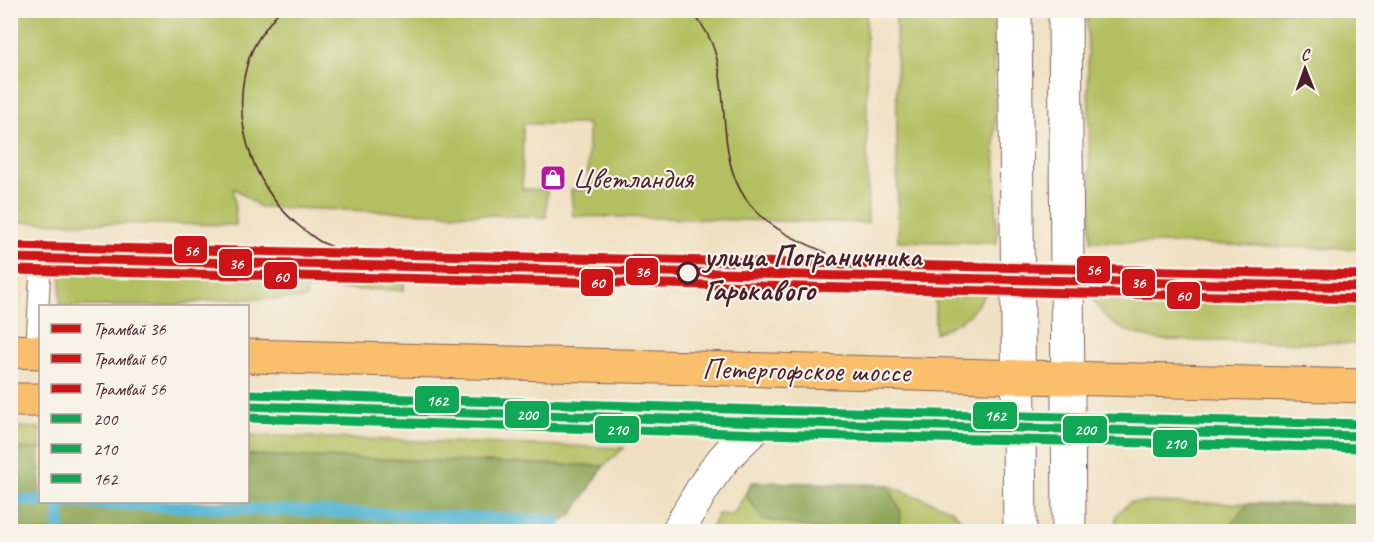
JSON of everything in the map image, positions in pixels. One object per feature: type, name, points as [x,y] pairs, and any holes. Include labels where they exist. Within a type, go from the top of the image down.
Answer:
[{"type":"main road","name":"Петергофское шоссе","points":[[249,356],[1364,386]]},
{"type":"main road","points":[[10,399],[39,400]]},
{"type":"main road","name":"Петергофское шоссе","points":[[249,406],[762,422],[1364,436]]},
{"type":"street","points":[[1015,10],[1020,531]]},
{"type":"street","points":[[1065,10],[1069,531]]},
{"type":"street","points":[[678,531],[713,471],[734,446],[762,422]]},
{"type":"lane","points":[[29,351],[39,278]]},
{"type":"green space","points":[[11,10],[866,11],[868,223],[573,216],[571,190],[588,189],[588,124],[523,124],[522,189],[547,190],[546,217],[260,207],[234,188],[236,225],[11,222]]},
{"type":"green space","points":[[896,11],[993,11],[997,243],[898,241]]},
{"type":"green space","points":[[1087,11],[1363,11],[1363,249],[1091,241]]},
{"type":"green space","points":[[11,271],[20,271],[18,309],[11,323]]},
{"type":"green space","points":[[61,271],[404,278],[404,290],[306,289],[306,299],[224,299],[174,305],[60,305]]},
{"type":"green space","points":[[1087,287],[1363,295],[1363,344],[1160,340],[1134,334],[1115,325],[1100,310]]},
{"type":"green space","points":[[935,288],[988,288],[978,305],[967,316],[935,333]]},
{"type":"green space","points":[[11,427],[39,428],[39,449],[11,448]]},
{"type":"green space","points":[[249,435],[624,448],[604,466],[249,455]]},
{"type":"green space","points":[[11,448],[39,449],[39,503],[249,503],[249,455],[604,466],[573,513],[549,531],[11,532]]},
{"type":"green space","points":[[752,482],[888,485],[952,510],[971,531],[709,532],[718,514],[733,515]]},
{"type":"green space","points":[[752,482],[888,485],[901,512],[900,531],[830,531],[762,519],[746,495]]},
{"type":"green space","points":[[1130,502],[1363,505],[1363,531],[1116,532],[1116,515]]},
{"type":"green space","points":[[1248,504],[1363,505],[1363,531],[1225,531]]},
{"type":"waterway","points":[[10,500],[39,501]]},
{"type":"waterway","points":[[59,532],[60,503]]},
{"type":"waterway","points":[[83,503],[557,521]]},
{"type":"tram line","points":[[280,10],[252,50],[243,88],[242,111],[245,134],[260,177],[272,197],[287,215],[318,240],[342,250],[403,264]]},
{"type":"tram line","points":[[689,10],[706,32],[716,56],[730,164],[740,189],[756,211],[772,225],[827,253]]},
{"type":"tram line","name":"56","points":[[10,246],[1364,275]]},
{"type":"tram line","name":"36","points":[[10,258],[1364,287]]},
{"type":"tram line","name":"60","points":[[10,270],[1364,299]]},
{"type":"transit line","name":"162","points":[[249,394],[762,410],[1364,424]]},
{"type":"transit line","name":"200","points":[[249,406],[762,422],[1364,436]]},
{"type":"transit line","name":"210","points":[[249,418],[762,434],[1364,448]]},
{"type":"place","name":"Цветландия","points":[[553,178]]},
{"type":"place","name":"улица Пограничника Гарькавого","points":[[688,273]]}]
